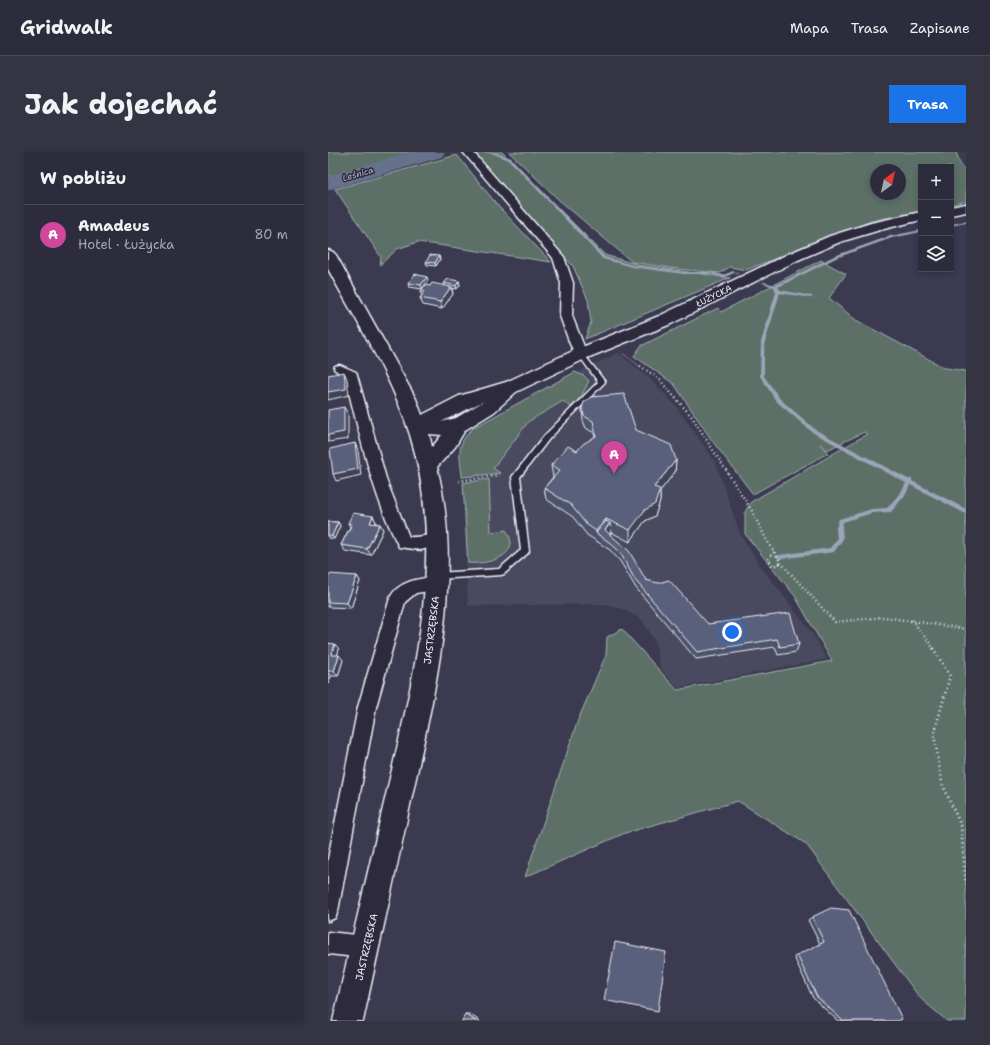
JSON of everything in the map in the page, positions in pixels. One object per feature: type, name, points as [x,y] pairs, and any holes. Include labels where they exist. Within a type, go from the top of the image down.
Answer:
[{"type":"main road","points":[[954,210],[966,208]]},
{"type":"main road","name":"ŁUŻYCKA","points":[[417,426],[455,405],[480,395],[511,387],[581,354],[665,320],[793,257],[835,239],[876,226],[918,217]]},
{"type":"main road","name":"JASTRZĘBSKA","points":[[328,255],[407,400],[417,426],[428,464],[437,540],[437,580],[430,648],[422,693],[366,947],[348,1021]]},
{"type":"main road","name":"ŁUŻYCKA","points":[[417,426],[441,429],[458,425],[490,406],[511,387]]},
{"type":"main road","points":[[407,400],[429,405],[455,405]]},
{"type":"main road","points":[[428,464],[448,442],[458,425]]},
{"type":"street","points":[[471,155],[512,206],[558,257],[567,283],[566,316],[581,354]]},
{"type":"street","points":[[340,369],[351,375],[387,503],[394,523],[404,543],[421,544],[437,540]]},
{"type":"street","points":[[328,911],[367,707],[398,598],[405,590],[437,580]]},
{"type":"street","points":[[328,943],[366,947]]},
{"type":"lane","points":[[437,580],[502,572],[525,551],[516,477],[547,437],[602,382],[581,354]]},
{"type":"path","points":[[610,342],[658,378],[692,417],[752,511],[780,563],[835,622],[884,617],[966,628]]},
{"type":"path","points":[[459,480],[499,475]]},
{"type":"path","points":[[774,552],[768,559],[773,566],[780,563]]},
{"type":"path","points":[[912,620],[938,654],[950,676],[934,734],[942,783],[961,826],[966,884]]},
{"type":"shaded area","points":[[618,353],[647,376],[676,406],[715,461],[740,534],[760,565],[815,637],[827,659],[677,688],[660,668],[655,641],[642,620],[625,610],[605,604],[468,606],[461,462],[574,374]]},
{"type":"green space","points":[[328,152],[417,152],[328,177]]},
{"type":"green space","points":[[472,152],[502,152],[605,255],[639,265],[730,278],[585,339],[591,322],[588,300],[573,266],[539,231]]},
{"type":"green space","points":[[509,152],[956,152],[961,166],[966,170],[966,201],[954,204],[954,164],[918,164],[918,212],[871,221],[746,270],[730,267],[720,273],[677,269],[632,262],[559,200]]},
{"type":"green space","points":[[457,155],[499,207],[551,262],[418,242],[397,249],[380,265],[381,257],[335,189]]},
{"type":"green space","points":[[821,260],[846,274],[829,298],[856,320],[945,368],[966,371],[966,1021],[947,1021],[920,998],[806,844],[738,801],[625,833],[525,877],[578,720],[606,655],[607,637],[622,629],[677,690],[832,661],[795,596],[745,534],[745,512],[751,502],[867,434],[864,432],[827,450],[820,444],[828,453],[753,494],[713,442],[674,384],[634,356],[641,346],[718,308],[721,312]]},
{"type":"green space","points":[[575,372],[584,376],[589,381],[581,397],[571,407],[563,401],[529,421],[493,468],[500,473],[462,477],[460,456],[461,445],[467,434],[473,428]]},
{"type":"green space","points":[[489,479],[491,532],[506,530],[510,539],[510,546],[507,552],[501,557],[484,562],[468,563],[463,483]]},
{"type":"building","points":[[430,255],[439,256],[435,263],[426,262]]},
{"type":"building","points":[[415,274],[427,277],[421,285],[408,283]]},
{"type":"building","points":[[448,279],[459,281],[456,286],[444,283]]},
{"type":"building","points":[[432,283],[451,287],[440,302],[420,298],[425,291],[421,291],[425,285],[430,286]]},
{"type":"building","points":[[344,372],[346,389],[328,392],[328,375]]},
{"type":"building","points":[[624,394],[636,430],[671,445],[676,460],[654,487],[660,489],[655,504],[645,510],[630,530],[606,519],[596,531],[586,524],[571,505],[544,488],[560,470],[551,465],[568,446],[577,451],[583,444],[596,436],[593,421],[584,416],[582,408],[584,402],[591,397]]},
{"type":"building","points":[[344,407],[344,432],[328,435],[328,410]]},
{"type":"building","points":[[355,443],[358,469],[333,474],[330,449]]},
{"type":"building","points":[[353,513],[373,516],[370,523],[380,524],[367,549],[341,545],[352,524],[348,523]]},
{"type":"building","points":[[606,521],[610,523],[605,530],[629,551],[646,580],[658,583],[669,580],[708,624],[790,613],[799,644],[780,647],[777,639],[697,652],[635,580],[620,552],[596,533]]},
{"type":"building","points":[[328,522],[338,522],[332,536],[328,536]]},
{"type":"building","points":[[329,574],[357,576],[347,603],[328,602]]},
{"type":"building","points":[[328,643],[335,644],[331,655],[339,655],[334,671],[328,671]]},
{"type":"building","points":[[831,908],[849,910],[902,1019],[898,1021],[843,1021],[817,997],[797,955],[824,942],[812,917]]},
{"type":"building","points":[[615,942],[666,952],[658,1011],[604,1000]]},
{"type":"building","points":[[465,1014],[476,1021],[462,1021]]},
{"type":"waterway","name":"Leśnica","points":[[328,183],[434,152]]},
{"type":"waterway","points":[[491,152],[510,159],[604,258],[632,266],[684,273],[711,273],[723,277],[733,272],[737,273]]},
{"type":"waterway","points":[[954,224],[966,222]]},
{"type":"waterway","points":[[776,286],[835,257],[891,237],[918,232]]},
{"type":"waterway","points":[[764,283],[776,286]]},
{"type":"waterway","points":[[776,286],[778,291]]},
{"type":"waterway","points":[[778,291],[811,297]]},
{"type":"waterway","points":[[778,291],[763,342],[762,376],[778,400],[814,431],[909,482]]},
{"type":"waterway","points":[[780,557],[832,550],[840,539],[839,528],[841,521],[872,511],[889,510],[904,492],[909,482]]},
{"type":"waterway","points":[[909,482],[966,512]]},
{"type":"place","name":"Amadeus","points":[[614,474]]}]
